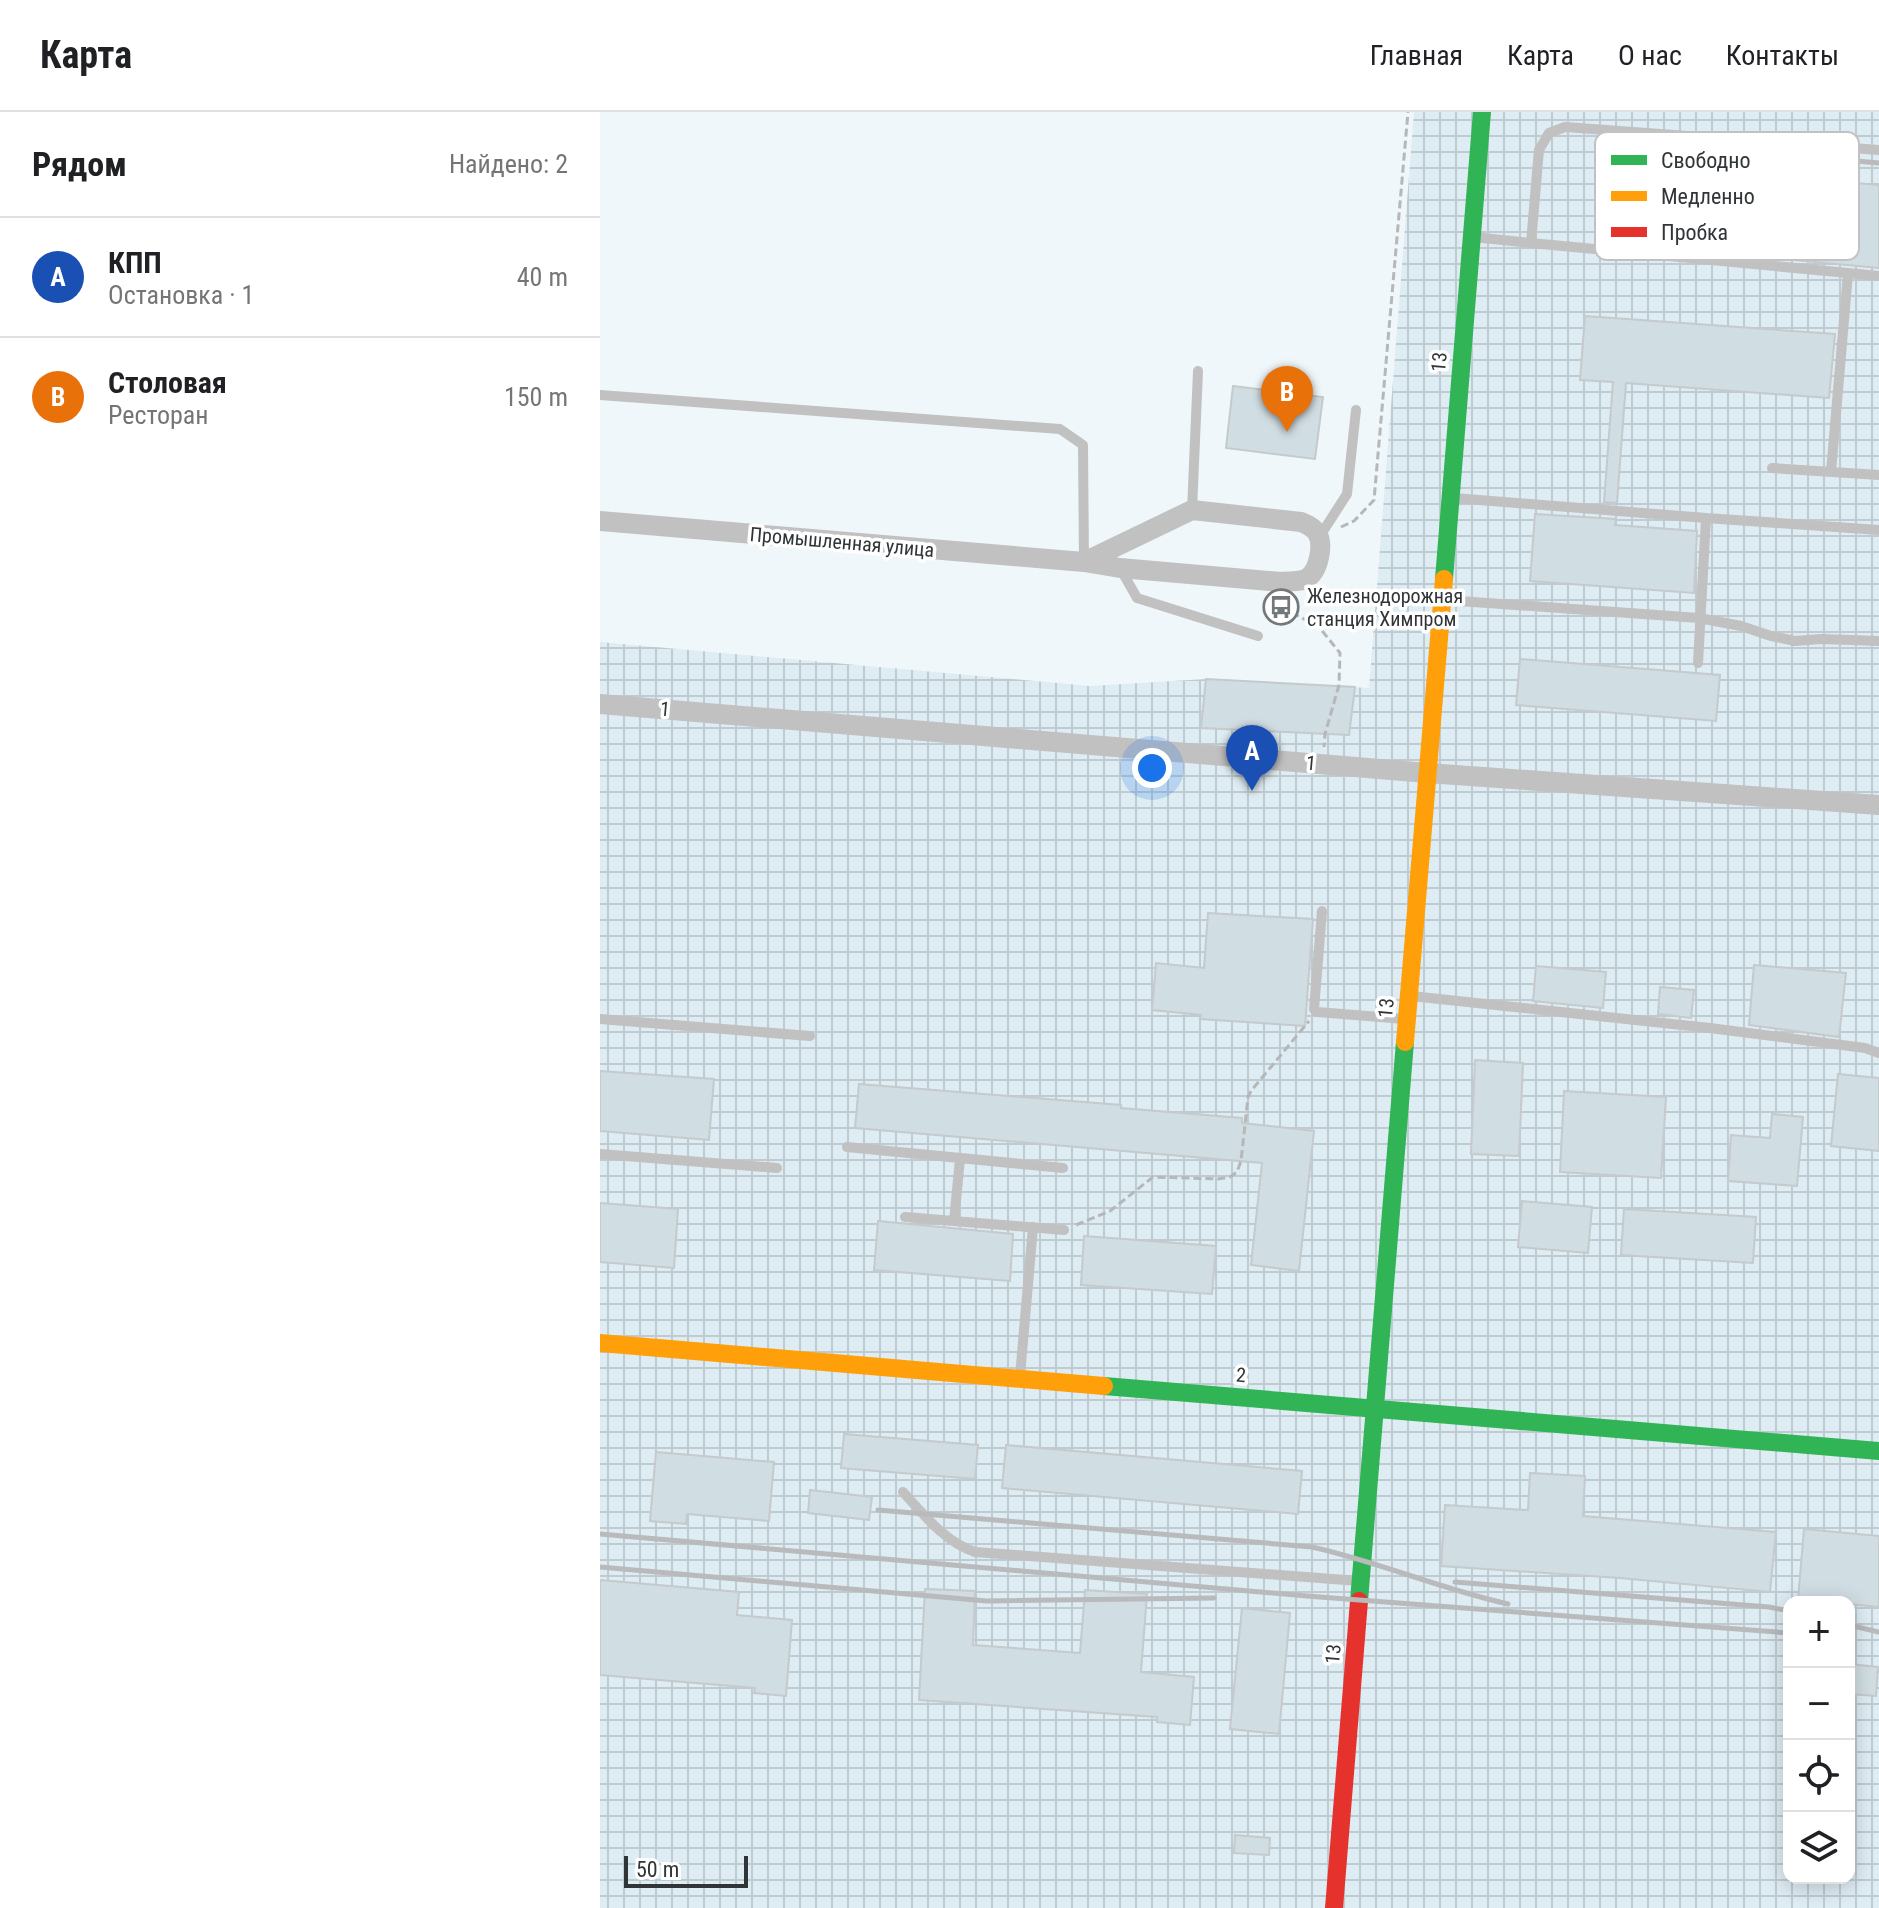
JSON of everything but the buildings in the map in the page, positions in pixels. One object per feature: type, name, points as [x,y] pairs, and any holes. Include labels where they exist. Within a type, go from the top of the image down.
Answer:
[{"type":"street","name":"13","points":[[1334,1908],[1482,112]]},
{"type":"street","points":[[1084,562],[1192,510],[1301,522],[1320,536]]},
{"type":"street","name":"Промышленная улица","points":[[600,521],[1281,582],[1303,580],[1313,574],[1319,559],[1320,536]]},
{"type":"street","name":"1","points":[[600,704],[1427,773],[1879,805]]},
{"type":"street","name":"2","points":[[600,1343],[1879,1451]]},
{"type":"lane","points":[[1531,243],[1539,150],[1549,133],[1565,127],[1633,132]]},
{"type":"lane","points":[[1859,149],[1879,150]]},
{"type":"lane","points":[[1471,237],[1595,249]]},
{"type":"lane","points":[[1711,260],[1879,276]]},
{"type":"lane","points":[[1831,472],[1848,273]]},
{"type":"lane","points":[[1192,510],[1198,371]]},
{"type":"lane","points":[[600,395],[1060,429],[1083,445],[1084,562]]},
{"type":"lane","points":[[1320,536],[1347,494],[1356,410]]},
{"type":"lane","points":[[1772,468],[1879,475]]},
{"type":"lane","points":[[1450,498],[1879,530]]},
{"type":"lane","points":[[1698,663],[1706,518]]},
{"type":"lane","points":[[1120,568],[1137,598],[1258,636]]},
{"type":"lane","points":[[1442,599],[1699,618],[1795,641],[1879,641]]},
{"type":"lane","points":[[1322,911],[1314,1009],[1317,1012],[1407,1019]]},
{"type":"lane","points":[[1409,995],[1710,1028],[1865,1048],[1879,1053]]},
{"type":"lane","points":[[600,1019],[810,1036]]},
{"type":"lane","points":[[847,1147],[1063,1168]]},
{"type":"lane","points":[[600,1154],[777,1168]]},
{"type":"lane","points":[[954,1221],[960,1159]]},
{"type":"lane","points":[[905,1217],[1064,1230]]},
{"type":"lane","points":[[1019,1378],[1033,1227]]},
{"type":"lane","points":[[903,1492],[949,1539],[975,1552],[1361,1581]]},
{"type":"path","points":[[1320,536],[1354,521],[1374,500],[1408,112]]},
{"type":"path","points":[[1281,607],[1319,627],[1340,653],[1339,685],[1325,734]]},
{"type":"path","points":[[1064,1230],[1110,1211],[1153,1177],[1218,1179],[1237,1172],[1251,1091],[1317,1012]]},
{"type":"shaded area","points":[[1414,112],[1879,112],[1879,1908],[600,1908],[600,642],[1090,686],[1206,679],[1369,688]]},
{"type":"railway","points":[[1859,161],[1879,163]]},
{"type":"railway","points":[[878,1510],[1312,1547],[1508,1604]]},
{"type":"railway","points":[[600,1534],[1307,1596],[1783,1633]]},
{"type":"railway","points":[[600,1567],[987,1601],[1214,1598]]},
{"type":"railway","points":[[1455,1582],[1783,1610]]},
{"type":"railway","points":[[1855,1626],[1879,1632]]},
{"type":"traffic: fast","points":[[1444,579],[1482,112]]},
{"type":"traffic: fast","points":[[1359,1601],[1405,1042]]},
{"type":"traffic: fast","points":[[1104,1386],[1879,1451]]},
{"type":"traffic: slow","points":[[1405,1042],[1444,579]]},
{"type":"traffic: slow","points":[[600,1343],[1104,1386]]},
{"type":"traffic: jam","points":[[1334,1908],[1359,1601]]},
{"type":"place","name":"Столовая","points":[[1287,432]]},
{"type":"place","name":"Железнодорожная станция Химпром","points":[[1281,607]]},
{"type":"place","name":"КПП","points":[[1252,791]]}]
